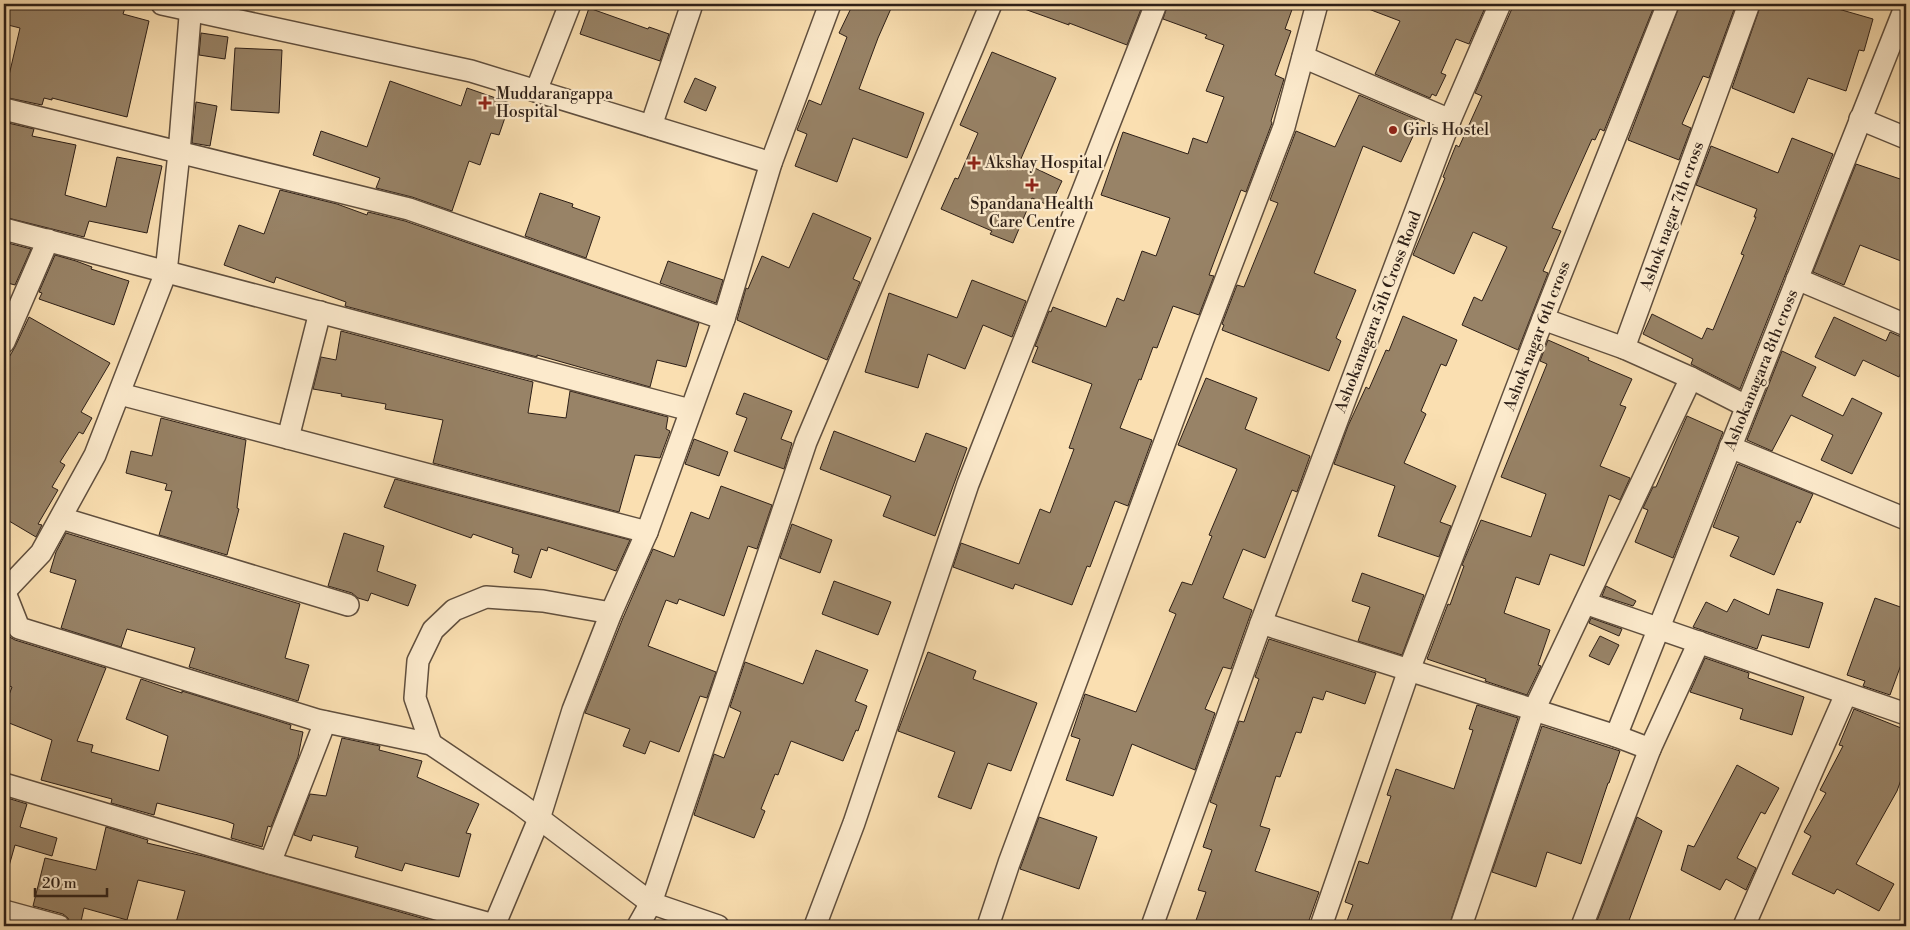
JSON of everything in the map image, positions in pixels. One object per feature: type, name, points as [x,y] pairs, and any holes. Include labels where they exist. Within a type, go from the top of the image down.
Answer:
[{"type":"street","points":[[162,4],[191,7],[471,71],[771,163]]},
{"type":"street","points":[[536,91],[570,4]]},
{"type":"street","points":[[651,126],[692,4]]},
{"type":"street","points":[[4,784],[270,863],[496,926],[539,819],[574,710],[611,613],[647,532],[724,319],[771,163],[830,4]]},
{"type":"street","points":[[638,926],[651,903],[806,442],[991,4]]},
{"type":"street","points":[[815,926],[854,823],[968,484],[1156,4]]},
{"type":"street","points":[[988,926],[1015,844],[1284,127],[1317,4]]},
{"type":"street","name":"Ashokanagara 5th Cross Road","points":[[1152,926],[1261,623],[1450,120],[1500,4]]},
{"type":"street","name":"Ashok nagar 6th cross","points":[[1321,926],[1409,670],[1543,318],[1668,4]]},
{"type":"street","name":"Ashok nagar 7th cross","points":[[1624,348],[1749,4]]},
{"type":"street","name":"Ashokanagara 8th cross","points":[[1616,736],[1906,6]]},
{"type":"street","points":[[191,7],[179,153],[166,272],[96,455],[41,553],[4,590],[19,628],[325,722],[431,744],[539,819],[651,903],[718,926]]},
{"type":"street","points":[[1303,57],[1450,120]]},
{"type":"street","points":[[4,109],[409,209],[724,319]]},
{"type":"street","points":[[1860,119],[1906,138]]},
{"type":"street","points":[[4,228],[690,410]]},
{"type":"street","points":[[4,342],[48,240]]},
{"type":"street","points":[[1797,279],[1906,325]]},
{"type":"street","points":[[288,438],[320,312]]},
{"type":"street","points":[[1543,318],[1624,348],[1691,378],[1746,406]]},
{"type":"street","points":[[1460,926],[1534,710],[1691,378]]},
{"type":"street","points":[[120,394],[647,532]]},
{"type":"street","points":[[1730,447],[1906,519]]},
{"type":"street","points":[[61,518],[348,605]]},
{"type":"street","points":[[431,744],[415,698],[418,661],[433,630],[454,610],[486,597],[544,601],[611,613]]},
{"type":"street","points":[[1585,603],[1906,714]]},
{"type":"street","points":[[1261,623],[1616,736],[1650,749]]},
{"type":"street","points":[[1582,926],[1650,749],[1699,642]]},
{"type":"street","points":[[1744,926],[1846,694]]},
{"type":"street","points":[[270,863],[325,722]]},
{"type":"street","points":[[4,911],[59,926]]},
{"type":"building","points":[[4,4],[112,4],[125,8],[123,14],[149,21],[127,117],[52,98],[52,100],[44,98],[42,105],[4,97],[20,28],[4,24]]},
{"type":"building","points":[[853,4],[893,4],[859,89],[924,113],[907,158],[853,138],[837,182],[795,166],[807,134],[797,130],[809,100],[821,105],[847,37],[839,33]]},
{"type":"building","points":[[1017,4],[1143,4],[1127,45],[1069,23],[1069,25],[1016,6]]},
{"type":"building","points":[[1168,4],[1294,4],[1285,29],[1291,31],[1275,75],[1284,79],[1272,123],[1246,192],[1241,190],[1209,275],[1214,276],[1199,315],[1173,306],[1157,348],[1153,347],[1141,380],[1139,379],[1120,428],[1152,440],[1128,506],[1115,501],[1090,567],[1087,566],[1072,605],[1015,584],[1013,589],[953,567],[961,543],[1019,564],[1040,509],[1050,513],[1074,449],[1069,448],[1092,384],[1032,362],[1038,347],[1035,346],[1049,311],[1051,312],[1053,307],[1106,327],[1117,298],[1124,301],[1142,251],[1156,256],[1170,218],[1101,195],[1123,132],[1188,154],[1193,138],[1207,143],[1224,97],[1206,91],[1224,45],[1205,38],[1207,35],[1163,19]]},
{"type":"building","points":[[1358,4],[1468,4],[1484,10],[1469,44],[1456,39],[1441,73],[1446,75],[1436,96],[1432,94],[1430,98],[1375,74],[1400,21]]},
{"type":"building","points":[[1514,4],[1655,4],[1604,131],[1600,129],[1595,140],[1592,139],[1552,228],[1561,231],[1543,271],[1548,273],[1518,350],[1462,325],[1474,297],[1482,301],[1507,247],[1473,232],[1454,274],[1413,255],[1445,178],[1443,177],[1456,145],[1459,147],[1482,96],[1475,93]]},
{"type":"building","points":[[1680,4],[1736,4],[1709,78],[1703,76],[1682,124],[1691,128],[1679,160],[1628,140]]},
{"type":"building","points":[[1761,4],[1821,4],[1873,19],[1864,51],[1859,50],[1846,91],[1808,78],[1794,113],[1732,88]]},
{"type":"building","points":[[589,8],[648,29],[649,27],[669,34],[660,61],[580,34]]},
{"type":"building","points":[[201,33],[228,37],[225,59],[199,55]]},
{"type":"building","points":[[235,48],[282,50],[279,113],[231,110]]},
{"type":"building","points":[[992,52],[1056,78],[1020,161],[1062,181],[1050,206],[1032,198],[1013,243],[990,234],[992,231],[941,209],[955,178],[958,179],[978,133],[960,125]]},
{"type":"building","points":[[695,78],[716,87],[706,111],[684,102]]},
{"type":"building","points":[[390,81],[461,106],[467,88],[510,103],[499,135],[491,133],[480,165],[469,161],[452,211],[412,197],[376,188],[380,178],[313,155],[321,131],[367,147]]},
{"type":"building","points":[[1359,95],[1420,121],[1401,162],[1363,146],[1314,273],[1356,290],[1336,338],[1341,341],[1329,371],[1222,330],[1224,325],[1222,324],[1237,285],[1244,287],[1278,203],[1270,200],[1296,131],[1335,147]]},
{"type":"building","points":[[196,102],[217,106],[210,146],[192,143]]},
{"type":"building","points":[[4,122],[34,129],[32,136],[76,145],[65,195],[106,207],[117,157],[162,166],[147,233],[89,221],[84,237],[4,217],[4,186],[9,168],[4,167]]},
{"type":"building","points":[[1792,138],[1833,154],[1740,389],[1691,364],[1693,359],[1643,334],[1652,314],[1702,339],[1707,328],[1713,330],[1744,255],[1741,254],[1756,217],[1754,217],[1757,209],[1696,185],[1711,146],[1778,173]]},
{"type":"building","points":[[1856,164],[1906,181],[1906,263],[1860,245],[1844,285],[1813,272]]},
{"type":"building","points":[[280,190],[337,204],[367,215],[368,212],[405,221],[699,323],[686,367],[657,360],[650,387],[537,355],[537,357],[345,306],[346,302],[276,277],[274,283],[224,265],[239,225],[264,234]]},
{"type":"building","points":[[540,193],[573,204],[572,207],[600,217],[586,258],[525,236]]},
{"type":"building","points":[[813,213],[871,238],[853,279],[860,282],[827,360],[737,320],[746,288],[748,289],[762,256],[789,268]]},
{"type":"building","points":[[4,242],[31,249],[15,285],[4,282]]},
{"type":"building","points":[[55,255],[129,281],[114,325],[39,299],[42,293],[39,292]]},
{"type":"building","points":[[668,261],[723,280],[716,303],[660,283]]},
{"type":"building","points":[[972,280],[1026,301],[1012,337],[983,325],[965,369],[928,354],[918,388],[865,372],[889,293],[957,318]]},
{"type":"building","points":[[1403,316],[1457,340],[1446,366],[1441,364],[1421,411],[1426,414],[1404,463],[1456,486],[1440,522],[1451,526],[1439,557],[1378,536],[1395,486],[1334,464],[1348,426],[1366,387],[1369,389],[1386,350],[1389,351]]},
{"type":"building","points":[[29,317],[110,363],[81,412],[92,418],[83,434],[79,432],[60,462],[65,465],[52,487],[58,490],[38,524],[42,525],[36,537],[4,518],[4,366]]},
{"type":"building","points":[[1834,317],[1886,341],[1890,332],[1906,339],[1906,362],[1899,377],[1863,360],[1855,376],[1815,357]]},
{"type":"building","points":[[341,331],[533,382],[528,413],[566,418],[570,391],[668,417],[666,429],[670,431],[660,458],[635,455],[619,512],[433,463],[443,420],[385,409],[386,404],[313,389],[321,357],[336,360]]},
{"type":"building","points":[[1548,340],[1632,379],[1620,405],[1626,407],[1600,466],[1630,478],[1620,500],[1609,495],[1584,566],[1550,554],[1539,585],[1516,577],[1504,613],[1550,630],[1538,665],[1541,666],[1527,695],[1427,659],[1448,604],[1450,605],[1464,566],[1462,565],[1481,520],[1531,537],[1546,494],[1501,477],[1547,364],[1540,361]]},
{"type":"building","points":[[1782,351],[1816,367],[1802,396],[1843,416],[1852,398],[1882,413],[1852,474],[1821,460],[1833,435],[1791,415],[1772,451],[1747,440]]},
{"type":"building","points":[[1206,378],[1257,398],[1245,429],[1310,456],[1297,492],[1292,490],[1265,558],[1243,549],[1223,598],[1252,610],[1231,669],[1223,667],[1205,709],[1215,713],[1195,770],[1132,744],[1113,796],[1066,780],[1080,739],[1071,736],[1085,694],[1136,712],[1176,614],[1169,611],[1182,582],[1192,585],[1212,536],[1209,535],[1237,469],[1178,445]]},
{"type":"building","points":[[744,393],[792,411],[781,439],[792,443],[784,469],[734,451],[747,418],[736,414]]},
{"type":"building","points":[[1687,416],[1723,432],[1673,558],[1635,542],[1648,510],[1643,508],[1653,487],[1656,487]]},
{"type":"building","points":[[161,418],[246,440],[237,508],[239,509],[227,555],[159,535],[172,491],[165,490],[167,484],[126,473],[131,451],[152,456]]},
{"type":"building","points":[[834,431],[915,462],[926,433],[967,448],[935,536],[883,516],[891,496],[820,469]]},
{"type":"building","points":[[694,439],[728,452],[719,476],[685,464]]},
{"type":"building","points":[[1738,464],[1813,494],[1800,523],[1797,521],[1774,575],[1730,556],[1739,537],[1713,527]]},
{"type":"building","points":[[395,479],[630,540],[616,571],[548,547],[547,551],[541,549],[531,578],[514,572],[519,555],[512,553],[513,548],[473,534],[471,538],[384,507]]},
{"type":"building","points":[[721,486],[772,505],[757,549],[748,546],[724,616],[679,599],[677,604],[666,600],[648,646],[716,672],[707,698],[700,696],[679,752],[650,741],[645,754],[623,746],[630,729],[585,713],[653,549],[674,557],[691,512],[709,519]]},
{"type":"building","points":[[792,524],[832,540],[820,573],[780,558]]},
{"type":"building","points":[[66,533],[300,604],[285,658],[309,665],[298,701],[189,667],[195,648],[127,629],[121,647],[61,628],[76,580],[50,572],[56,552]]},
{"type":"building","points":[[344,533],[384,546],[377,571],[416,585],[408,606],[371,593],[368,601],[358,598],[352,593],[328,586]]},
{"type":"building","points":[[1362,573],[1424,595],[1402,655],[1358,641],[1370,607],[1352,601]]},
{"type":"building","points":[[834,581],[891,602],[878,635],[822,614]]},
{"type":"building","points":[[1606,586],[1636,601],[1633,606],[1602,596]]},
{"type":"building","points":[[1777,589],[1823,603],[1809,648],[1762,635],[1757,649],[1693,627],[1706,602],[1727,612],[1734,599],[1769,615]]},
{"type":"building","points":[[1875,598],[1906,609],[1906,651],[1890,695],[1863,686],[1865,681],[1847,675]]},
{"type":"building","points":[[1591,618],[1622,629],[1619,636],[1589,623]]},
{"type":"building","points":[[4,634],[15,640],[106,668],[77,741],[93,745],[91,752],[159,771],[168,736],[126,719],[141,679],[291,725],[290,729],[303,732],[298,757],[271,827],[268,826],[262,847],[231,838],[234,824],[226,821],[157,803],[154,815],[111,803],[112,799],[41,780],[52,740],[4,721],[4,708],[12,687],[4,684]]},
{"type":"building","points":[[1600,636],[1619,645],[1609,665],[1589,656]]},
{"type":"building","points":[[1269,639],[1376,673],[1365,704],[1326,691],[1323,700],[1313,697],[1301,733],[1296,732],[1280,777],[1276,776],[1260,826],[1270,829],[1255,871],[1319,892],[1307,926],[1194,926],[1206,892],[1198,890],[1212,850],[1203,847],[1217,805],[1210,802],[1239,721],[1244,722],[1259,679],[1255,677]]},
{"type":"building","points":[[816,650],[868,670],[855,701],[867,706],[858,731],[856,730],[843,761],[791,741],[778,775],[775,774],[761,809],[765,811],[754,838],[694,815],[714,754],[724,758],[741,712],[730,707],[745,662],[803,684]]},
{"type":"building","points":[[928,652],[976,671],[973,679],[1037,703],[1011,771],[988,763],[971,809],[938,797],[955,752],[898,731]]},
{"type":"building","points":[[1705,658],[1749,673],[1748,678],[1804,697],[1792,735],[1740,719],[1743,709],[1690,692]]},
{"type":"building","points":[[1477,705],[1518,718],[1449,926],[1345,926],[1353,905],[1345,902],[1359,861],[1368,864],[1391,796],[1387,795],[1396,769],[1454,789],[1473,730],[1469,729]]},
{"type":"building","points":[[1854,709],[1906,730],[1906,766],[1897,791],[1856,864],[1894,884],[1879,911],[1837,889],[1834,894],[1792,874],[1811,836],[1804,832],[1826,793],[1820,790],[1843,746],[1839,745]]},
{"type":"building","points":[[1542,726],[1620,751],[1581,864],[1547,852],[1536,887],[1492,872]]},
{"type":"building","points":[[342,738],[380,746],[379,750],[422,761],[417,777],[479,804],[466,833],[471,834],[459,877],[405,863],[402,871],[355,857],[358,847],[313,835],[311,841],[294,835],[310,794],[326,796]]},
{"type":"building","points":[[1737,765],[1779,788],[1765,814],[1761,812],[1737,858],[1756,868],[1746,890],[1726,879],[1720,890],[1681,870],[1688,845],[1694,847]]},
{"type":"building","points":[[4,797],[27,804],[20,827],[57,838],[52,856],[15,845],[9,866],[4,866]]},
{"type":"building","points":[[1039,817],[1097,837],[1079,889],[1020,869]]},
{"type":"building","points":[[1637,817],[1662,831],[1627,926],[1595,926]]},
{"type":"building","points":[[106,827],[148,840],[147,843],[203,856],[439,923],[439,926],[175,926],[185,891],[138,880],[127,920],[84,908],[80,926],[71,926],[68,918],[63,914],[33,906],[45,858],[96,870]]},
{"type":"place","name":"Muddarangappa Hospital","points":[[485,103]]},
{"type":"place","name":"Girls Hostel","points":[[1393,130]]},
{"type":"place","name":"Akshay Hospital","points":[[974,163]]},
{"type":"place","name":"Spandana Health Care Centre","points":[[1032,185]]}]
